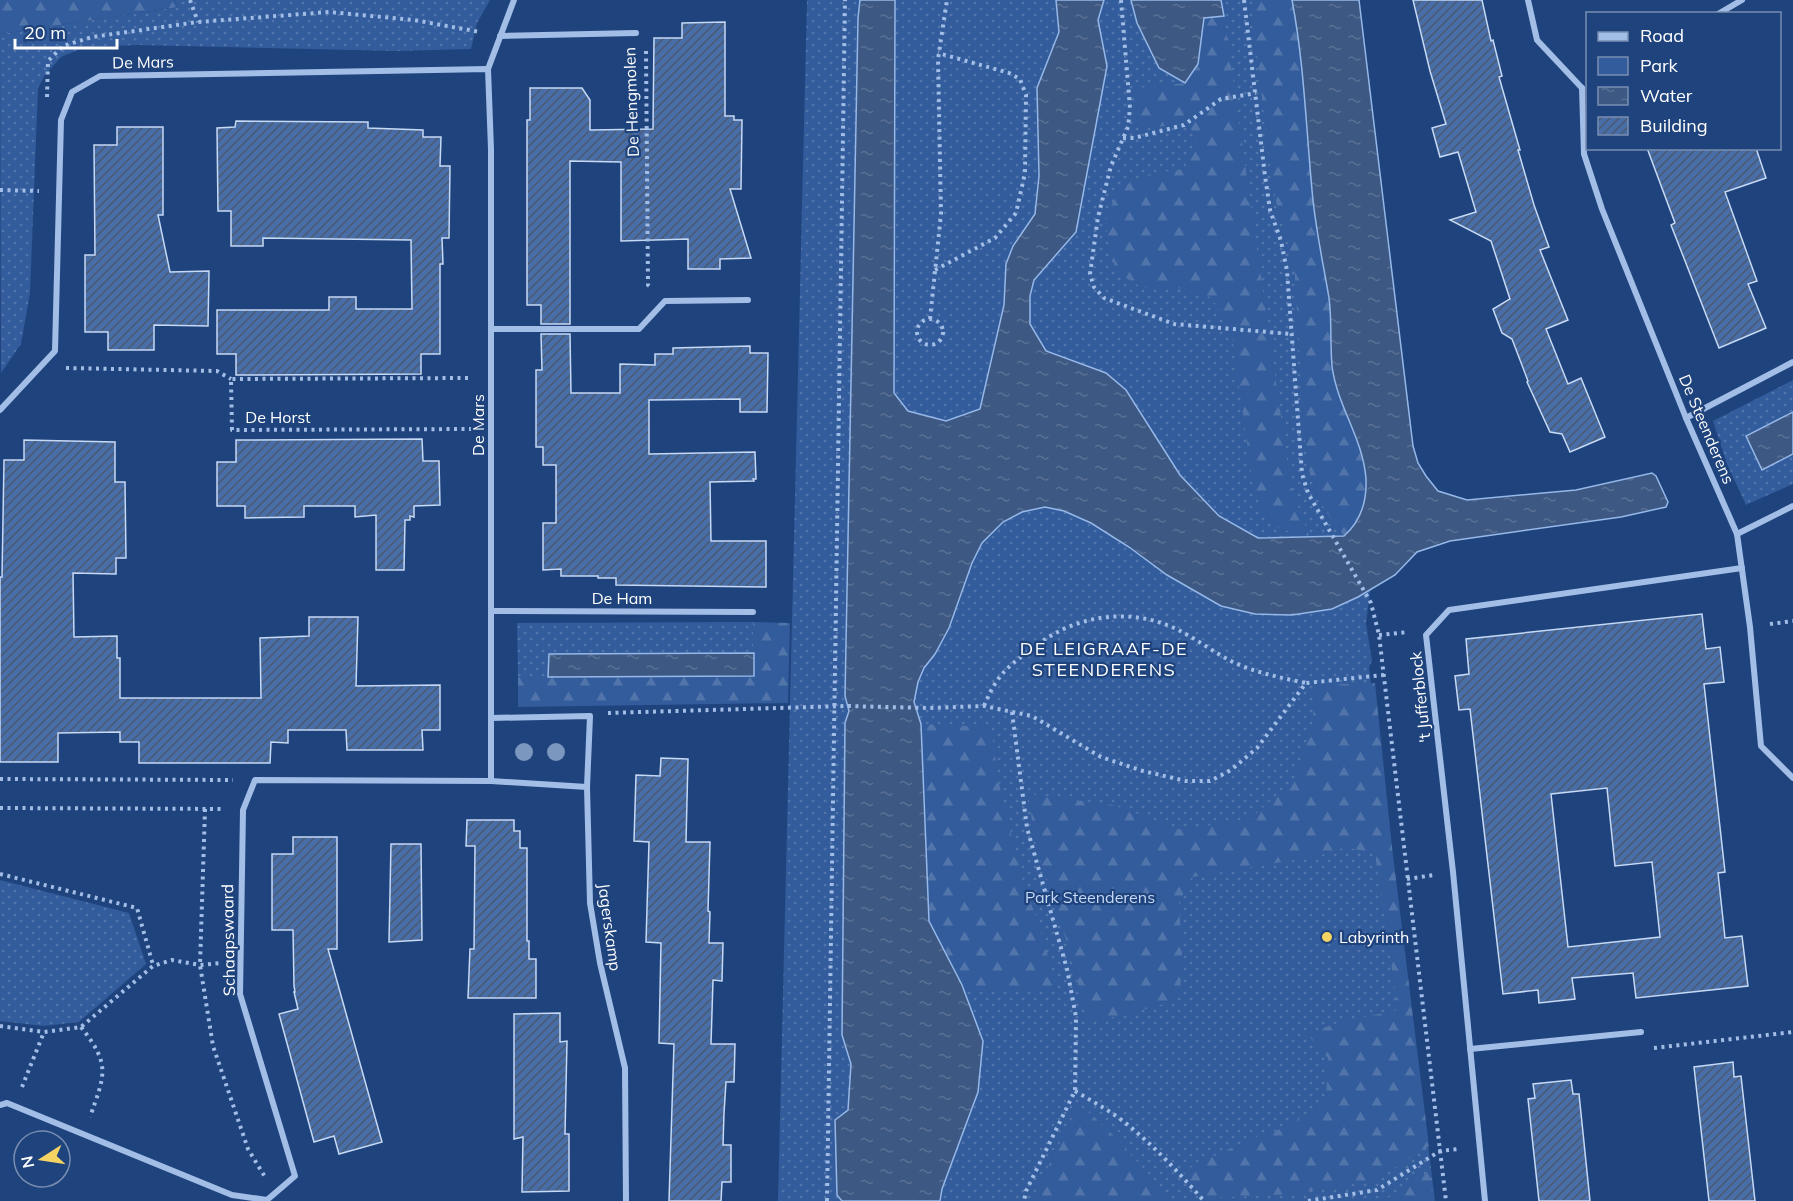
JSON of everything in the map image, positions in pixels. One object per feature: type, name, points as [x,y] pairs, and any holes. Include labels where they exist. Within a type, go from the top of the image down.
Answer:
[{"type":"street","name":"De Mars","points":[[491,781],[491,149],[488,69],[514,0]]},
{"type":"street","points":[[1528,0],[1537,40],[1585,87]]},
{"type":"street","points":[[1721,12],[1742,0]]},
{"type":"street","name":"De Hengmolen","points":[[500,36],[636,33]]},
{"type":"street","name":"De Mars","points":[[0,410],[55,351],[61,120],[72,92],[99,76],[488,69]]},
{"type":"street","name":"De Steenderens","points":[[1585,87],[1584,154],[1602,209],[1686,418],[1737,534],[1761,746],[1793,777]]},
{"type":"street","points":[[491,329],[639,328],[665,301],[748,300]]},
{"type":"street","points":[[1686,418],[1793,362]]},
{"type":"street","points":[[1737,534],[1793,506]]},
{"type":"street","name":"'t Jufferblock","points":[[1485,1201],[1453,872],[1426,634],[1449,609],[1742,568]]},
{"type":"street","name":"De Ham","points":[[491,611],[753,612]]},
{"type":"street","points":[[491,718],[590,716]]},
{"type":"street","name":"Jagerskamp","points":[[590,716],[587,787],[590,903],[600,963],[625,1068],[626,1201]]},
{"type":"street","points":[[255,780],[491,781],[587,787]]},
{"type":"street","name":"Schaapswaard","points":[[255,780],[243,810],[240,994],[295,1176],[275,1193]]},
{"type":"street","points":[[1470,1049],[1641,1032]]},
{"type":"street","points":[[0,1106],[7,1103],[15,1106],[232,1195],[267,1200],[275,1193]]},
{"type":"path","points":[[190,0],[198,22],[329,12],[414,20],[500,36]]},
{"type":"path","points":[[827,1201],[845,0]]},
{"type":"path","points":[[930,319],[941,214],[938,53],[947,0]]},
{"type":"path","points":[[1121,0],[1130,108],[1128,127],[1111,166],[1093,249],[1090,274],[1094,287],[1104,298],[1174,324],[1291,334]]},
{"type":"path","points":[[1244,0],[1270,210],[1281,241],[1287,272],[1302,474],[1308,492],[1327,528],[1371,603],[1378,635],[1446,1201]]},
{"type":"path","name":"De Hengmolen","points":[[636,33],[645,41],[648,285],[665,301]]},
{"type":"path","points":[[935,270],[995,238],[1016,213],[1025,173],[1026,95],[1020,79],[1009,73],[938,53]]},
{"type":"path","points":[[1123,138],[1134,138],[1184,125],[1221,99],[1256,93]]},
{"type":"path","points":[[0,190],[39,191]]},
{"type":"path","points":[[930,319],[941,324],[943,333],[940,341],[932,346],[919,340],[916,332],[919,324],[930,319]]},
{"type":"path","points":[[39,368],[217,371],[231,379],[491,378]]},
{"type":"path","name":"De Horst","points":[[231,379],[232,429],[492,429]]},
{"type":"path","points":[[984,706],[996,680],[1009,666],[1047,637],[1076,622],[1103,616],[1137,617],[1167,625],[1236,663],[1271,676],[1306,683],[1384,675]]},
{"type":"path","points":[[1378,635],[1413,631],[1426,634]]},
{"type":"path","points":[[590,716],[605,713],[846,706],[930,708],[984,706],[1032,716],[1101,757],[1186,782],[1210,780],[1231,770],[1257,748],[1306,683]]},
{"type":"path","points":[[1012,712],[1027,828],[1067,969],[1076,1017],[1075,1090],[1026,1191],[1024,1201]]},
{"type":"path","points":[[0,779],[255,780]]},
{"type":"path","points":[[0,808],[243,810]]},
{"type":"path","points":[[205,809],[200,965],[213,1046],[248,1149],[275,1193]]},
{"type":"path","points":[[0,874],[136,908],[153,966]]},
{"type":"path","points":[[0,1026],[44,1032],[81,1027],[153,966],[172,960],[200,965]]},
{"type":"path","points":[[81,1027],[97,1048],[103,1064],[101,1085],[84,1134]]},
{"type":"path","points":[[15,1106],[44,1032]]},
{"type":"path","points":[[1075,1090],[1119,1118],[1143,1138],[1204,1201]]},
{"type":"path","points":[[1308,1201],[1377,1190],[1440,1151],[1478,1147]]},
{"type":"green space","points":[[0,0],[174,0],[178,7],[0,34]]},
{"type":"green space","points":[[174,0],[490,0],[477,23],[471,49],[397,51],[138,45],[85,47],[61,57],[45,75],[38,88],[30,293],[21,344],[1,373],[0,34],[178,7]]},
{"type":"green space","name":"Park Steenderens","points":[[807,0],[1324,0],[1381,510],[1366,623],[1372,661],[1369,667],[1435,1201],[778,1201]]},
{"type":"green space","points":[[1271,0],[1292,0],[1302,71],[1313,204],[1329,298],[1332,366],[1339,395],[1364,464],[1366,479],[1362,510],[1355,524],[1344,536],[1319,501],[1310,474],[1305,446],[1295,277],[1271,174],[1251,4]]},
{"type":"green space","points":[[1224,16],[1291,487],[1310,538],[1272,526],[1254,493],[1230,321],[1210,297],[1170,286],[1143,288],[1116,272],[1105,223],[1118,188],[1150,174],[1184,169],[1198,145],[1188,123],[1148,128],[1125,110],[1138,88],[1185,83],[1198,64],[1204,18]]},
{"type":"green space","points":[[1793,380],[1793,412],[1746,436],[1762,470],[1793,454],[1793,484],[1746,505],[1727,464],[1713,421]]},
{"type":"green space","points":[[753,622],[754,653],[549,654],[548,677],[518,677],[517,623]]},
{"type":"green space","points":[[753,622],[790,623],[788,703],[518,707],[518,677],[753,676]]},
{"type":"green space","points":[[1375,683],[1392,847],[1429,1146],[1373,1181],[1292,1194],[1207,1198],[1183,1171],[1250,1139],[1287,1127],[1326,1101],[1328,1058],[1307,1034],[1340,1022],[1398,1010],[1375,854],[1346,847],[1318,856],[1192,877],[1179,902],[1182,956],[1180,994],[1159,1006],[1088,1023],[1069,948],[1036,847],[1028,794],[1113,805],[1182,830],[1250,819],[1296,778],[1311,731],[1317,685]]},
{"type":"green space","points":[[921,724],[991,727],[999,784],[1025,890],[1039,923],[1057,991],[965,992],[929,921]]},
{"type":"green space","points":[[0,880],[129,913],[146,964],[79,1022],[44,1026],[0,1021]]},
{"type":"green space","points":[[1086,1110],[1113,1135],[1173,1201],[1031,1201],[1075,1112]]},
{"type":"green space","points":[[1429,1171],[1433,1201],[1383,1201]]},
{"type":"water","points":[[860,0],[895,0],[894,393],[908,411],[946,421],[980,409],[1004,305],[1006,264],[1013,246],[1035,214],[1039,176],[1037,88],[1059,32],[1056,0],[1104,0],[1098,20],[1107,66],[1076,232],[1034,280],[1030,296],[1030,324],[1046,351],[1106,373],[1126,390],[1180,475],[1219,516],[1258,538],[1344,536],[1355,524],[1362,510],[1366,479],[1360,450],[1339,395],[1332,366],[1329,298],[1313,204],[1302,71],[1292,0],[1359,0],[1413,446],[1418,463],[1426,476],[1438,491],[1467,500],[1576,490],[1652,473],[1656,476],[1668,502],[1666,507],[1621,517],[1450,541],[1417,552],[1395,575],[1358,597],[1332,609],[1292,615],[1255,614],[1221,606],[1167,575],[1091,523],[1064,511],[1045,507],[1022,512],[1003,522],[982,543],[972,563],[949,628],[918,682],[914,702],[921,724],[929,921],[962,985],[983,1041],[978,1092],[942,1189],[940,1201],[842,1201],[837,1195],[835,1120],[848,1110],[851,1064],[842,1035],[845,723],[849,711],[845,696]]},
{"type":"water","points":[[1131,0],[1221,0],[1224,16],[1204,18],[1198,64],[1185,83],[1159,68],[1137,23]]},
{"type":"water","points":[[1793,412],[1793,454],[1762,470],[1746,436]]},
{"type":"water","points":[[754,653],[754,676],[548,677],[549,654]]},
{"type":"building","points":[[1413,0],[1482,0],[1502,76],[1499,77],[1520,150],[1518,150],[1549,247],[1540,250],[1568,320],[1546,329],[1568,384],[1581,378],[1605,437],[1570,452],[1562,434],[1550,432],[1527,382],[1512,339],[1502,333],[1493,309],[1510,299],[1491,241],[1450,220],[1476,212],[1458,152],[1440,157],[1432,128],[1446,124],[1430,71]]},
{"type":"building","points":[[725,22],[725,116],[734,116],[734,120],[742,120],[741,189],[730,189],[751,258],[720,259],[720,269],[688,269],[688,239],[621,241],[621,162],[570,161],[570,324],[541,324],[541,305],[527,305],[527,120],[530,120],[530,88],[582,88],[590,100],[590,130],[653,129],[654,38],[682,38],[682,23]]},
{"type":"building","points":[[236,121],[368,122],[368,128],[423,130],[423,137],[441,137],[440,166],[450,166],[449,238],[442,238],[443,264],[440,264],[440,354],[421,354],[421,374],[236,375],[236,354],[217,354],[217,310],[329,310],[329,297],[356,297],[356,309],[412,309],[411,240],[263,238],[263,246],[231,246],[231,211],[218,211],[217,128],[235,127]]},
{"type":"building","points":[[117,127],[163,127],[163,215],[158,215],[170,272],[209,271],[208,326],[154,325],[154,350],[108,350],[108,332],[85,332],[85,255],[95,255],[94,145],[117,145]]},
{"type":"building","points":[[1648,150],[1757,150],[1766,178],[1725,192],[1757,281],[1748,284],[1766,328],[1719,348],[1671,225],[1675,223]]},
{"type":"building","points":[[541,334],[570,334],[571,393],[620,393],[620,364],[655,365],[655,354],[673,354],[673,348],[750,346],[750,353],[768,353],[767,412],[740,412],[740,399],[649,400],[649,454],[755,452],[756,479],[753,479],[754,481],[710,482],[711,541],[766,541],[766,587],[616,585],[616,578],[561,576],[561,569],[543,570],[543,523],[556,523],[556,465],[543,465],[543,447],[536,447],[536,370],[542,370]]},
{"type":"building","points":[[422,439],[423,461],[439,461],[440,505],[414,506],[414,517],[410,516],[410,520],[405,520],[404,570],[376,570],[376,515],[355,517],[355,506],[304,506],[304,517],[245,518],[245,506],[217,506],[217,462],[236,462],[236,440]]},
{"type":"building","points":[[24,440],[115,442],[115,482],[125,482],[126,558],[116,558],[116,574],[73,573],[74,637],[117,636],[117,658],[120,658],[120,698],[261,698],[260,638],[309,636],[309,617],[358,617],[356,686],[440,685],[440,730],[422,730],[423,750],[347,750],[346,730],[288,730],[288,743],[271,742],[270,763],[139,763],[139,742],[120,742],[120,732],[58,733],[58,762],[0,762],[0,577],[2,577],[4,460],[24,460]]},
{"type":"building","points":[[1702,614],[1706,649],[1720,647],[1724,682],[1704,684],[1725,872],[1718,873],[1725,938],[1742,936],[1748,986],[1636,998],[1633,973],[1572,978],[1575,999],[1539,1003],[1538,990],[1503,994],[1470,709],[1459,710],[1455,676],[1469,674],[1466,639]],"holes":[[[1607,788],[1615,866],[1652,862],[1660,937],[1568,947],[1551,794]]]},
{"type":"building","points":[[661,758],[688,759],[686,842],[710,842],[709,943],[723,943],[722,981],[713,980],[711,1044],[735,1044],[734,1082],[726,1082],[723,1145],[731,1145],[731,1182],[722,1182],[721,1201],[669,1201],[674,1044],[659,1043],[661,943],[646,942],[649,842],[634,841],[636,775],[660,776]]},
{"type":"building","points":[[467,820],[514,820],[514,831],[520,831],[520,848],[527,848],[527,941],[529,941],[529,959],[536,959],[536,998],[468,998],[470,949],[474,949],[475,846],[466,846]]},
{"type":"building","points":[[293,837],[337,837],[337,949],[328,949],[382,1142],[339,1154],[334,1136],[314,1142],[279,1014],[298,1009],[294,992],[293,930],[272,930],[272,854],[293,854]]},
{"type":"building","points":[[391,844],[421,844],[422,940],[389,942]]},
{"type":"building","points":[[560,1013],[560,1042],[567,1041],[565,1134],[569,1134],[569,1191],[522,1192],[523,1137],[514,1139],[514,1014]]},
{"type":"building","points":[[1733,1062],[1734,1077],[1741,1076],[1755,1201],[1709,1201],[1694,1067]]},
{"type":"building","points":[[1571,1080],[1573,1094],[1579,1094],[1590,1201],[1539,1201],[1528,1099],[1535,1098],[1533,1084]]},
{"type":"place","name":"Labyrinth","points":[[1327,937]]},
{"type":"district","name":"DE LEIGRAAF-DE STEENDERENS","points":[[1104,658]]}]
